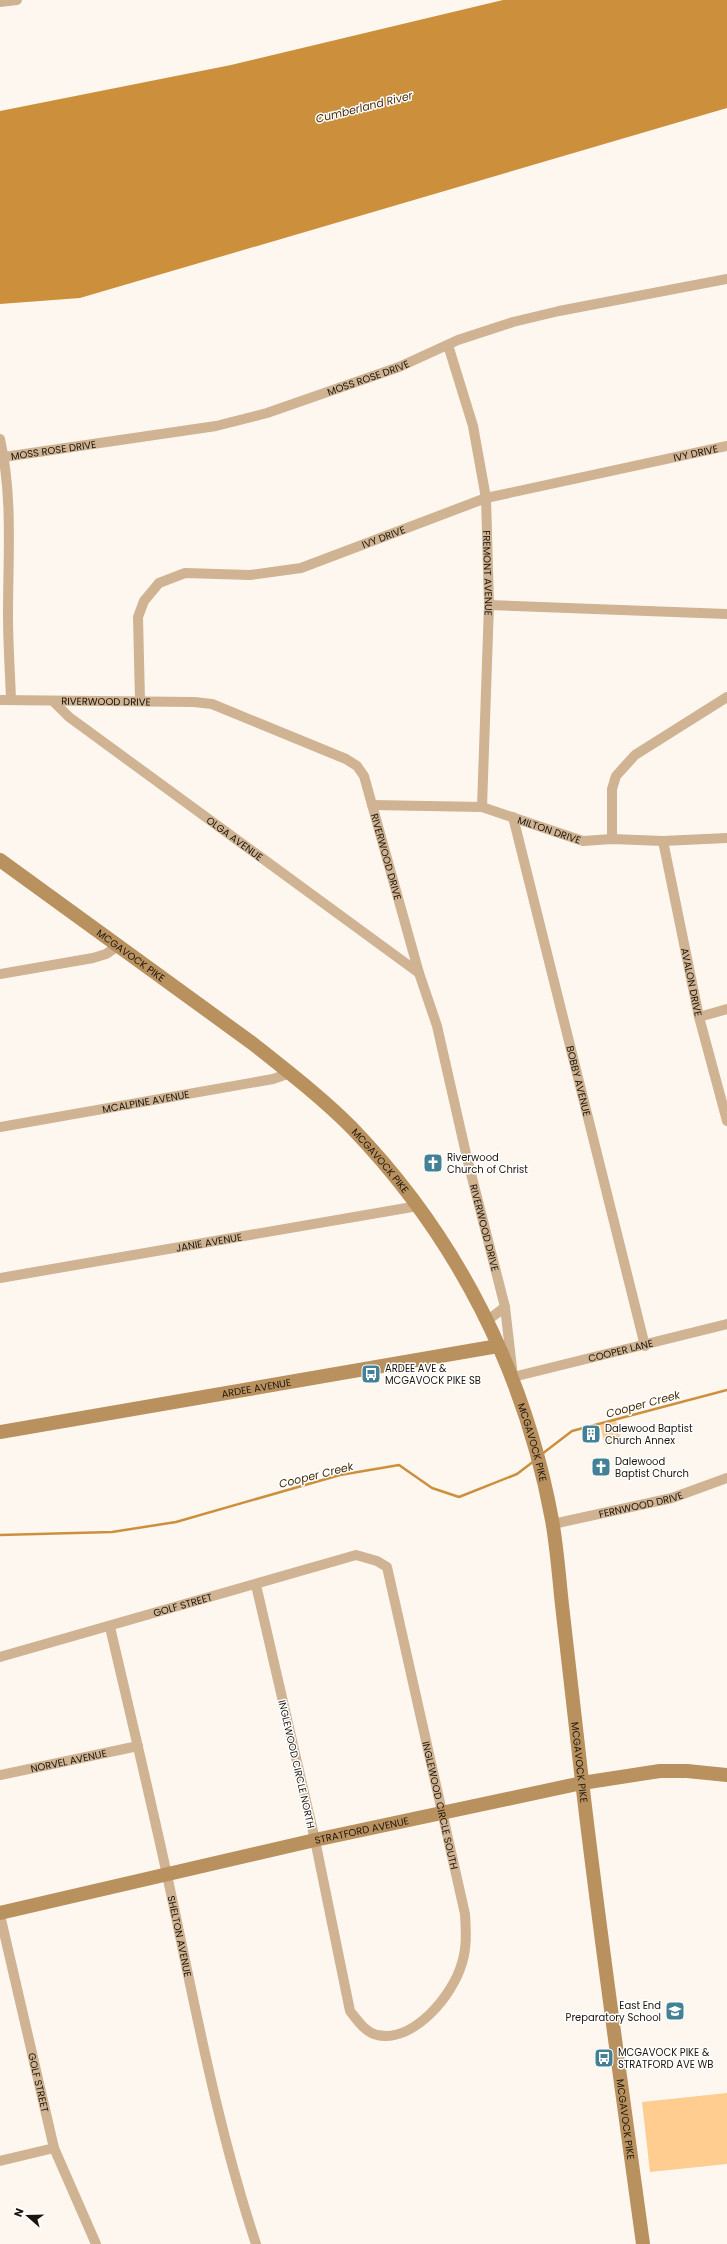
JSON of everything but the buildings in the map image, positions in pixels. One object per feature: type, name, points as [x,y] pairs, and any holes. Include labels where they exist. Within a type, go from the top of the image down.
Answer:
[{"type":"street","points":[[0,2],[17,0]]},
{"type":"street","name":"MOSS ROSE DRIVE","points":[[4,458],[231,422],[266,413],[399,367],[448,345],[506,324],[559,311],[727,279]]},
{"type":"street","name":"FREMONT AVENUE","points":[[448,345],[473,426],[486,498],[488,606],[482,807]]},
{"type":"street","points":[[0,439],[4,458],[10,534],[4,615],[11,700]]},
{"type":"street","name":"IVY DRIVE","points":[[140,701],[138,617],[144,601],[159,583],[185,573],[250,575],[301,568],[486,498],[727,446]]},
{"type":"street","points":[[488,606],[727,614]]},
{"type":"street","points":[[612,839],[612,789],[616,776],[636,755],[727,697]]},
{"type":"street","name":"RIVERWOOD DRIVE","points":[[0,700],[194,702],[212,704],[346,759],[357,766],[364,776],[419,973],[437,1026],[466,1158],[505,1307],[510,1338],[513,1377]]},
{"type":"street","name":"OLGA AVENUE","points":[[53,701],[69,717],[419,973]]},
{"type":"street","name":"MILTON DRIVE","points":[[372,805],[482,807],[583,841],[612,839],[663,841],[727,838]]},
{"type":"street","name":"BOBBY AVENUE","points":[[514,817],[645,1346]]},
{"type":"street","name":"AVALON DRIVE","points":[[663,841],[699,1017],[727,1121]]},
{"type":"street","name":"MCGAVOCK PIKE","points":[[0,860],[290,1073],[351,1127],[418,1206],[462,1271],[488,1320],[498,1346],[513,1377],[537,1452],[553,1524],[582,1783],[644,2244]]},
{"type":"street","points":[[0,974],[93,958],[106,954],[118,946]]},
{"type":"street","points":[[699,1017],[727,1009]]},
{"type":"street","name":"MCALPINE AVENUE","points":[[0,1127],[273,1078],[290,1073]]},
{"type":"street","name":"JANIE AVENUE","points":[[0,1278],[418,1206]]},
{"type":"street","points":[[488,1320],[505,1307]]},
{"type":"street","name":"COOPER LANE","points":[[513,1377],[645,1346],[727,1324]]},
{"type":"street","name":"ARDEE AVENUE","points":[[0,1432],[498,1346],[510,1338]]},
{"type":"street","name":"FERNWOOD DRIVE","points":[[553,1524],[672,1498],[727,1479]]},
{"type":"street","name":"GOLF STREET","points":[[0,1657],[110,1627],[356,1555],[366,1557]]},
{"type":"street","name":"INGLEWOOD CIRCLE SOUTH","points":[[366,1557],[387,1567],[465,1914],[466,1943],[462,1964],[454,1983],[443,2000],[430,2014],[410,2030],[392,2036]]},
{"type":"street","name":"INGLEWOOD CIRCLE NORTH","points":[[256,1585],[315,1840],[350,2011],[362,2027],[376,2035],[392,2036]]},
{"type":"street","name":"SHELTON AVENUE","points":[[110,1627],[167,1875],[200,2035],[234,2175],[256,2244]]},
{"type":"street","name":"NORVEL AVENUE","points":[[0,1775],[138,1746]]},
{"type":"street","name":"STRATFORD AVENUE","points":[[0,1914],[315,1840],[582,1783],[660,1771],[687,1771],[727,1775]]},
{"type":"street","name":"GOLF STREET","points":[[0,1914],[54,2148],[96,2244]]},
{"type":"street","points":[[0,2161],[54,2148]]},
{"type":"shaded area","points":[[616,1420],[621,1441],[605,1445],[600,1425]]},
{"type":"shaded area","points":[[727,2093],[727,2164],[650,2172],[642,2102]]},
{"type":"water","name":"Cumberland River","points":[[503,0],[727,0],[727,108],[80,298],[0,304],[0,111],[231,65]]},
{"type":"waterway","name":"Cooper Creek","points":[[542,1454],[572,1431],[727,1390]]},
{"type":"waterway","name":"Cooper Creek","points":[[0,1535],[112,1532],[176,1522],[340,1475],[399,1465],[432,1488],[459,1497],[517,1474],[534,1461]]},
{"type":"place","name":"Riverwood Church of Christ","points":[[433,1163]]},
{"type":"place","name":"ARDEE AVE & MCGAVOCK PIKE SB","points":[[371,1374]]},
{"type":"place","name":"Dalewood Baptist Church Annex","points":[[591,1434]]},
{"type":"place","name":"Dalewood Baptist Church","points":[[601,1467]]},
{"type":"place","name":"East End Preparatory School","points":[[675,2011]]},
{"type":"place","name":"MCGAVOCK PIKE & STRATFORD AVE WB","points":[[604,2058]]}]
